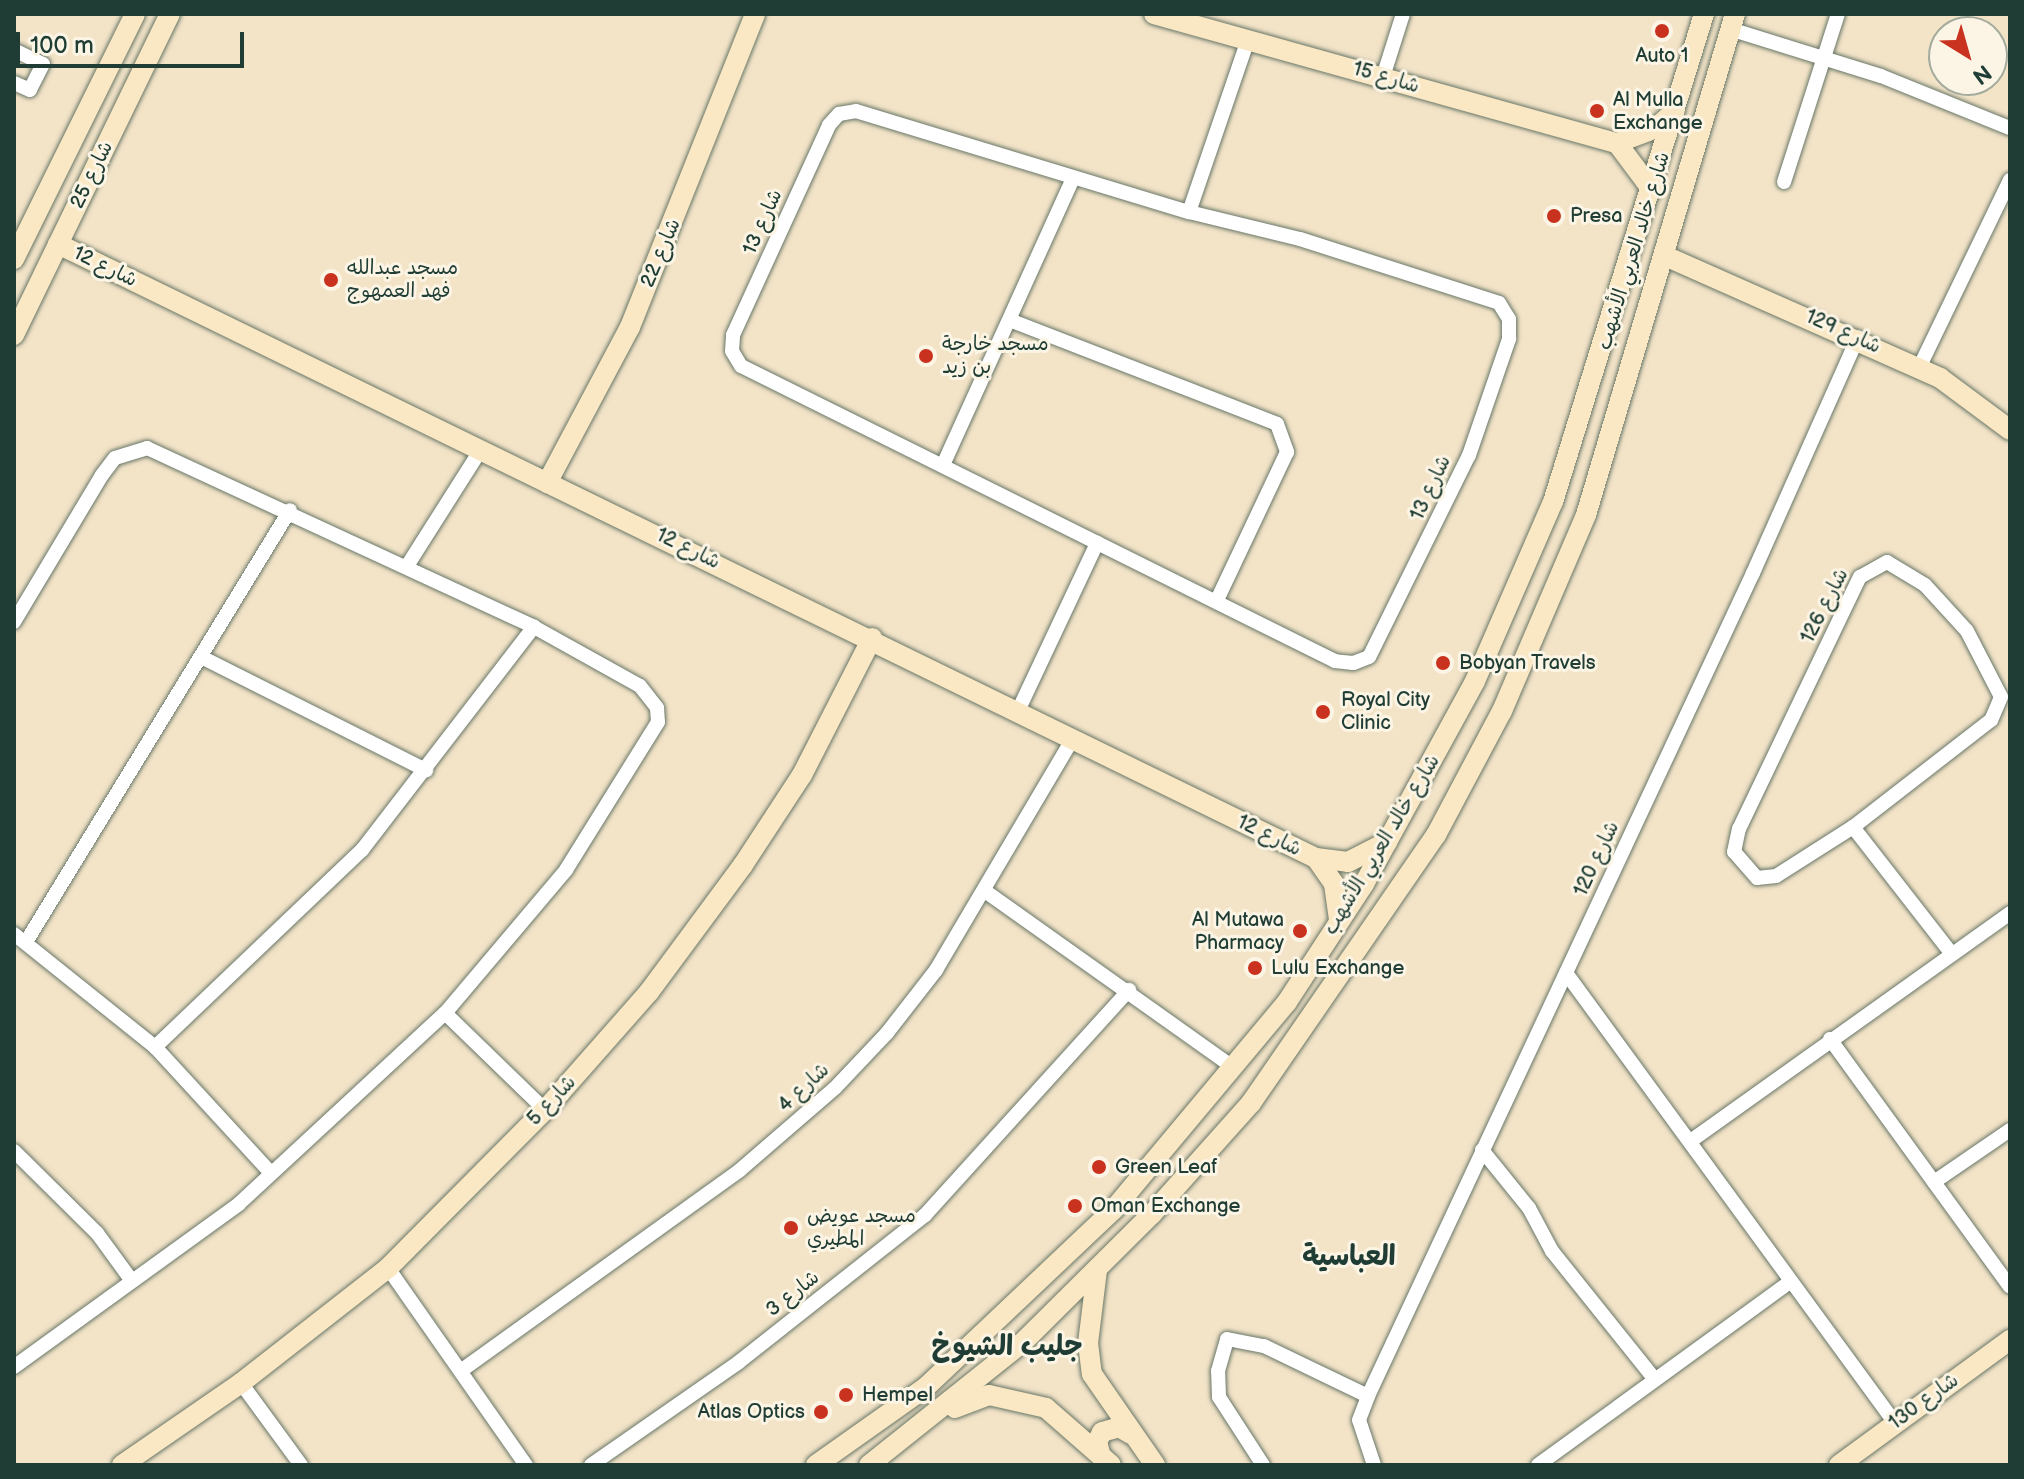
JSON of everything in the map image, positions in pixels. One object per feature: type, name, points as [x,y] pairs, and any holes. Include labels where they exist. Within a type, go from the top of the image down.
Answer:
[{"type":"street","name":"شارع 25","points":[[14,259],[135,14]]},
{"type":"street","name":"شارع 22","points":[[547,483],[630,327],[755,14]]},
{"type":"street","name":"شارع 15","points":[[1154,14],[1617,143]]},
{"type":"street","points":[[1383,77],[1403,14]]},
{"type":"street","name":"شارع خالد العربي الأشهب","points":[[816,1465],[926,1387],[1015,1307],[1114,1209],[1287,1002],[1390,841],[1475,681],[1553,502],[1704,14]]},
{"type":"street","points":[[1784,182],[1838,14]]},
{"type":"street","name":"شارع 25","points":[[14,335],[165,19]]},
{"type":"street","points":[[1733,22],[2010,128]]},
{"type":"street","name":"شارع خالد العربي الأشهب","points":[[869,1465],[933,1418],[1097,1270],[1251,1103],[1436,835],[1502,711],[1588,510],[1733,22]]},
{"type":"street","points":[[1189,212],[1248,40]]},
{"type":"street","points":[[14,50],[43,64],[30,90],[14,83]]},
{"type":"street","points":[[1652,190],[1617,143],[1656,128],[1677,109]]},
{"type":"street","name":"شارع 13","points":[[943,465],[741,366],[732,351],[733,335],[829,125],[839,114],[856,111],[1073,178]]},
{"type":"street","points":[[943,465],[1012,321],[1073,178]]},
{"type":"street","name":"13 شارع","points":[[943,465],[1335,661],[1353,663],[1369,657],[1469,455],[1511,329],[1504,309],[1484,295],[1073,178]]},
{"type":"street","points":[[1919,368],[2010,180]]},
{"type":"street","name":"شارع 12","points":[[58,244],[480,451],[872,638],[1072,740],[1316,858],[1348,862],[1390,841]]},
{"type":"street","name":"شارع 129","points":[[1665,256],[1858,337],[1919,368],[2010,430]]},
{"type":"street","points":[[1012,321],[1277,424],[1287,452],[1217,600]]},
{"type":"street","name":"شارع 120","points":[[1374,1465],[1359,1420],[1368,1396],[1858,337]]},
{"type":"street","points":[[14,622],[102,475],[131,449],[163,453],[534,627],[640,686],[657,708],[658,722],[566,870],[445,1013],[239,1204],[14,1367]]},
{"type":"street","points":[[407,566],[480,451]]},
{"type":"street","points":[[1553,502],[1562,517],[1588,510]]},
{"type":"street","points":[[270,1172],[155,1047],[20,938],[203,658],[290,510]]},
{"type":"street","points":[[1536,545],[1558,537],[1571,552]]},
{"type":"street","points":[[1018,711],[1097,543]]},
{"type":"street","name":"شارع 126","points":[[1887,562],[1897,564],[1925,585],[1967,631],[2001,697],[1991,720],[1853,827],[1776,876],[1757,878],[1734,852],[1739,829],[1860,577],[1887,562]]},
{"type":"street","points":[[155,1047],[362,850],[534,627]]},
{"type":"street","name":"شارع 5","points":[[122,1465],[241,1383],[388,1268],[545,1110],[649,992],[743,865],[802,775],[872,638]]},
{"type":"street","points":[[203,658],[426,770]]},
{"type":"street","name":"شارع 4","points":[[462,1370],[740,1170],[825,1098],[897,1021],[985,891],[1072,740]]},
{"type":"street","points":[[1853,827],[1951,953]]},
{"type":"street","name":"شارع 12","points":[[1316,858],[1334,884],[1339,920]]},
{"type":"street","points":[[985,891],[1129,990],[1233,1067]]},
{"type":"street","points":[[1692,1140],[2010,913]]},
{"type":"street","points":[[1566,973],[1692,1140],[1790,1282],[1895,1423]]},
{"type":"street","name":"شارع 3","points":[[591,1465],[739,1362],[925,1215],[1129,990]]},
{"type":"street","points":[[445,1013],[545,1110]]},
{"type":"street","points":[[1830,1039],[2010,1287]]},
{"type":"street","points":[[1934,1182],[2010,1130]]},
{"type":"street","points":[[1482,1150],[1529,1208],[1552,1251],[1653,1377]]},
{"type":"street","points":[[14,1151],[97,1233],[132,1281]]},
{"type":"street","points":[[388,1268],[526,1465]]},
{"type":"street","points":[[1097,1270],[1088,1343],[1092,1374],[1155,1465]]},
{"type":"street","points":[[1538,1465],[1653,1377],[1790,1282]]},
{"type":"street","points":[[1263,1465],[1219,1397],[1218,1371],[1227,1339],[1264,1346],[1368,1396]]},
{"type":"street","name":"شارع 130","points":[[1839,1465],[2010,1340]]},
{"type":"street","points":[[241,1383],[301,1465]]},
{"type":"street","points":[[933,1418],[989,1395],[1018,1398],[1046,1408],[1106,1459]]},
{"type":"street","points":[[1106,1459],[1097,1442],[1102,1432],[1119,1427],[1131,1434]]},
{"type":"place","name":"Auto 1","points":[[1662,31]]},
{"type":"place","name":"Al Mulla Exchange","points":[[1597,111]]},
{"type":"place","name":"Presa","points":[[1554,216]]},
{"type":"place","name":"مسجد عبدالله فهد العمهوج","points":[[331,280]]},
{"type":"place","name":"مسجد خارجة بن زيد","points":[[926,356]]},
{"type":"place","name":"Bobyan Travels","points":[[1443,663]]},
{"type":"place","name":"Royal City Clinic","points":[[1323,712]]},
{"type":"place","name":"Al Mutawa Pharmacy","points":[[1300,931]]},
{"type":"place","name":"Lulu Exchange","points":[[1255,968]]},
{"type":"place","name":"Green Leaf","points":[[1099,1167]]},
{"type":"place","name":"Oman Exchange","points":[[1075,1206]]},
{"type":"place","name":"مسجد عويض المطيري","points":[[791,1228]]},
{"type":"place","name":"Hempel","points":[[846,1395]]},
{"type":"place","name":"Atlas Optics","points":[[821,1412]]},
{"type":"district","name":"العباسية","points":[[1349,1257]]},
{"type":"district","name":"جليب الشيوخ","points":[[1007,1347]]}]
